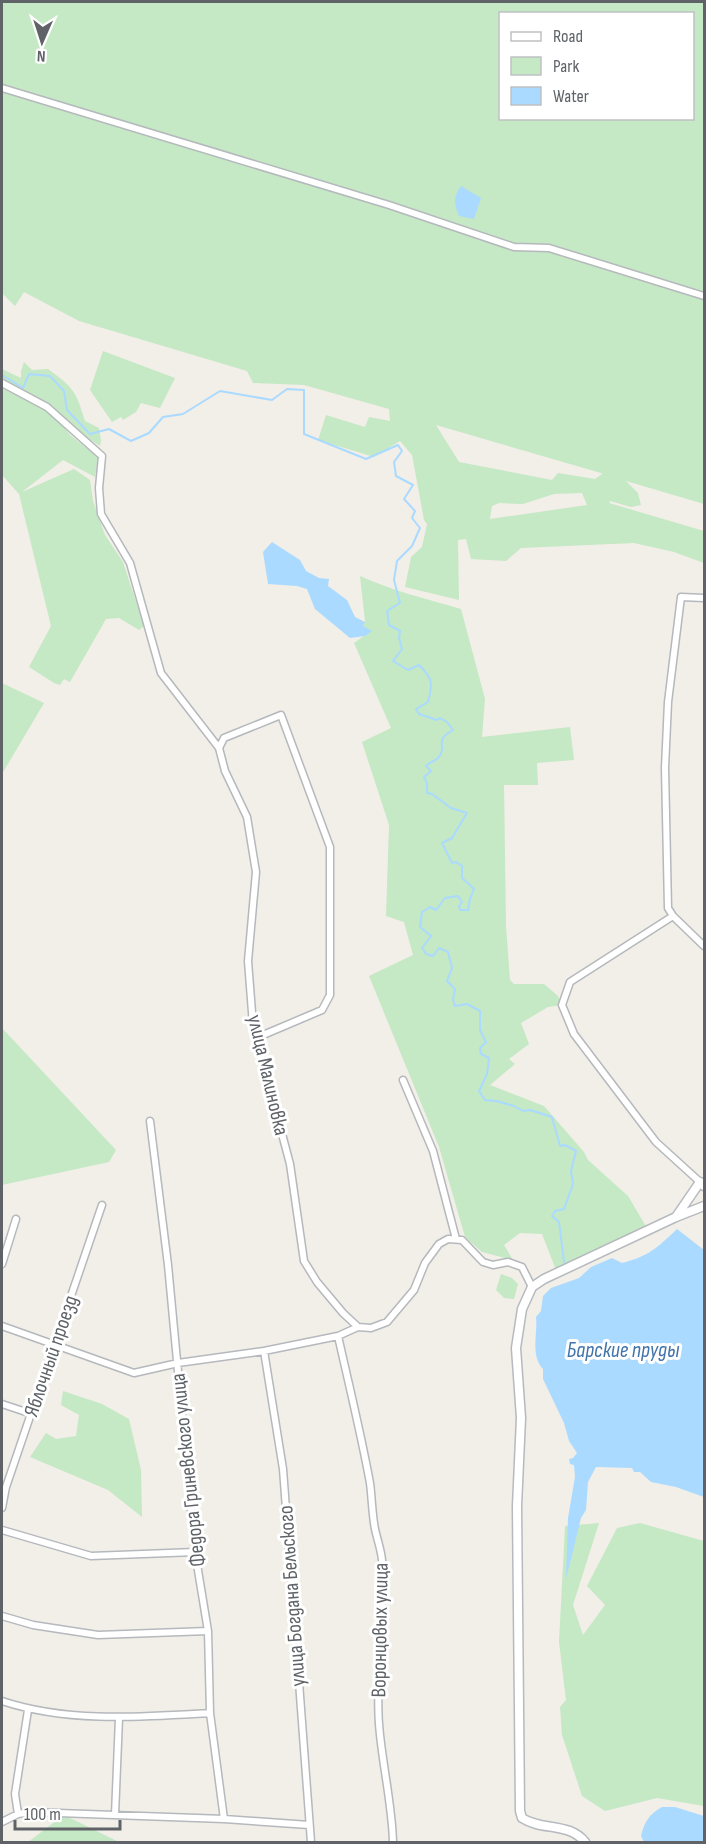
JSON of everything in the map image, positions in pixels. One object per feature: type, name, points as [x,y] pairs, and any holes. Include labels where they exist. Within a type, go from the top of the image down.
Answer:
[{"type":"street","points":[[2,88],[390,205],[514,247],[549,248],[705,296]]},
{"type":"street","points":[[2,383],[47,407],[102,456],[99,488],[101,514],[130,563],[162,673],[219,748],[224,738],[281,715],[330,847],[330,995],[322,1010],[256,1038]]},
{"type":"street","points":[[705,598],[681,597],[668,702],[665,768],[668,908],[673,916],[705,946]]},
{"type":"street","name":"улица Малиновка","points":[[219,748],[225,771],[247,817],[256,872],[248,961],[253,1025],[290,1164],[304,1261],[317,1282],[343,1314],[358,1327]]},
{"type":"street","points":[[673,916],[570,982],[562,1005],[574,1034],[656,1142],[702,1184],[676,1217]]},
{"type":"street","points":[[403,1080],[434,1151],[456,1239]]},
{"type":"street","name":"Федора Гриневского улица","points":[[150,1121],[178,1363],[195,1552],[208,1631],[210,1713],[224,1819]]},
{"type":"street","name":"Яблочный проезд","points":[[2,1508],[4,1486],[32,1414],[102,1205]]},
{"type":"street","points":[[585,1842],[580,1836],[565,1828],[531,1824],[522,1818],[520,1811],[517,1506],[520,1418],[516,1348],[522,1309],[532,1287],[544,1279],[676,1217],[705,1206]]},
{"type":"street","points":[[2,1264],[16,1219]]},
{"type":"street","points":[[2,1326],[134,1373],[178,1363],[264,1351],[338,1336],[358,1327],[371,1328],[387,1322],[414,1290],[425,1263],[439,1244],[448,1239],[462,1240],[483,1262],[493,1265],[508,1262],[522,1267],[532,1287]]},
{"type":"street","name":"Воронцовых улица","points":[[338,1336],[370,1486],[374,1528],[382,1557],[384,1610],[380,1639],[379,1722],[383,1768],[393,1825],[393,1842]]},
{"type":"street","name":"улица Богдана Бельского","points":[[264,1351],[283,1469],[311,1842]]},
{"type":"street","points":[[2,1404],[32,1414]]},
{"type":"street","points":[[2,1530],[91,1556],[195,1552]]},
{"type":"street","points":[[2,1616],[33,1625],[98,1635],[208,1631]]},
{"type":"street","points":[[2,1701],[28,1710],[119,1718],[210,1713]]},
{"type":"street","points":[[18,1814],[15,1794],[28,1710]]},
{"type":"street","points":[[115,1815],[119,1718]]},
{"type":"street","points":[[2,1822],[18,1814],[31,1812],[224,1819],[309,1825]]},
{"type":"green space","points":[[2,2],[704,2],[704,504],[626,481],[638,493],[641,505],[631,507],[610,501],[609,503],[704,531],[704,563],[674,552],[634,543],[521,548],[506,561],[471,559],[466,539],[458,540],[459,600],[405,587],[411,557],[422,547],[427,524],[424,520],[412,455],[400,441],[374,457],[318,440],[326,415],[365,427],[369,417],[390,421],[389,409],[304,385],[253,383],[247,371],[79,321],[24,292],[15,306],[2,293]],"holes":[[[436,425],[601,473],[602,474],[595,479],[558,473],[552,480],[459,462]],[[582,493],[587,505],[490,519],[492,506],[499,503],[523,504],[554,494]]]},
{"type":"green space","points":[[103,351],[175,378],[160,408],[141,403],[136,412],[123,420],[121,417],[112,422],[90,390]]},
{"type":"green space","points":[[24,362],[32,370],[48,369],[68,385],[76,396],[85,421],[99,428],[100,446],[55,410],[2,380],[2,369],[21,378]]},
{"type":"green space","points":[[2,388],[55,416],[70,435],[98,457],[95,477],[63,460],[22,492],[74,469],[90,480],[93,501],[105,535],[123,562],[144,626],[139,630],[119,618],[106,619],[70,682],[64,679],[60,685],[29,667],[51,626],[19,494],[2,475]]},
{"type":"green space","points":[[360,576],[397,590],[461,609],[485,699],[482,737],[570,727],[574,760],[537,763],[538,785],[504,785],[506,926],[510,980],[514,984],[544,984],[558,996],[562,1005],[548,1007],[521,1023],[529,1044],[509,1059],[515,1064],[490,1085],[544,1106],[584,1152],[588,1160],[628,1196],[647,1228],[556,1270],[542,1234],[520,1233],[504,1245],[513,1260],[482,1252],[465,1237],[439,1147],[369,976],[413,955],[404,922],[386,916],[389,825],[362,742],[391,728],[354,643],[371,631],[363,626],[365,621]]},
{"type":"green space","points":[[2,683],[44,703],[2,774]]},
{"type":"green space","points":[[2,1028],[116,1150],[109,1162],[2,1185]]},
{"type":"green space","points":[[501,1274],[512,1278],[518,1284],[514,1299],[504,1298],[496,1290]]},
{"type":"green space","points":[[63,1391],[102,1404],[129,1419],[141,1470],[142,1517],[108,1490],[30,1457],[46,1433],[56,1439],[76,1436],[79,1415],[61,1405]]},
{"type":"green space","points":[[599,1523],[573,1605],[583,1635],[605,1605],[587,1586],[617,1528],[640,1523],[704,1541],[704,1806],[657,1798],[605,1811],[582,1796],[562,1735],[560,1707],[566,1700],[559,1642],[565,1526]]},
{"type":"green space","points":[[64,1815],[119,1842],[28,1842]]},
{"type":"water","points":[[461,186],[481,198],[474,219],[459,216],[455,201]]},
{"type":"water","points":[[272,542],[300,560],[306,571],[319,578],[329,579],[328,586],[347,600],[355,617],[365,622],[363,626],[372,631],[365,636],[350,638],[315,609],[307,589],[268,584],[263,552]]},
{"type":"water","name":"Барские пруды","points":[[677,1229],[704,1250],[704,1497],[676,1487],[651,1482],[640,1472],[634,1472],[632,1468],[596,1467],[588,1482],[586,1510],[581,1518],[566,1579],[568,1518],[575,1477],[574,1465],[570,1464],[569,1459],[577,1453],[569,1441],[564,1423],[543,1379],[543,1369],[539,1364],[536,1351],[536,1317],[541,1311],[543,1296],[551,1288],[579,1278],[591,1267],[612,1258],[622,1263],[646,1254]]},
{"type":"water","points":[[662,1807],[675,1807],[704,1816],[704,1842],[644,1842],[641,1836],[646,1823],[650,1816]]},
{"type":"waterway","points":[[2,375],[23,388],[29,374],[50,376],[64,391],[67,410],[90,434],[109,429],[131,441],[149,433],[163,417],[183,414],[220,391],[272,400],[287,389],[304,390],[304,434],[366,459],[398,445],[402,451],[394,462],[396,476],[413,485],[404,499],[415,511],[412,518],[420,528],[412,546],[397,561],[394,580],[400,603],[387,611],[389,625],[400,631],[402,649],[393,661],[408,670],[419,665],[424,670],[431,682],[431,690],[428,702],[416,709],[419,714],[437,720],[440,718],[447,722],[453,730],[443,738],[441,754],[426,766],[431,771],[424,777],[427,783],[427,793],[432,794],[451,808],[467,813],[452,838],[442,843],[452,863],[456,862],[462,866],[462,878],[474,889],[468,910],[460,910],[459,906],[462,902],[458,896],[445,898],[436,910],[430,907],[422,912],[420,927],[431,936],[422,948],[426,954],[433,956],[439,948],[448,952],[452,968],[447,981],[455,989],[453,1000],[455,1006],[467,1004],[480,1011],[480,1030],[486,1042],[480,1048],[481,1054],[489,1058],[487,1074],[479,1091],[485,1100],[552,1117],[560,1146],[565,1145],[576,1151],[571,1171],[573,1184],[564,1209],[555,1211],[552,1216],[559,1222],[564,1262]]}]
